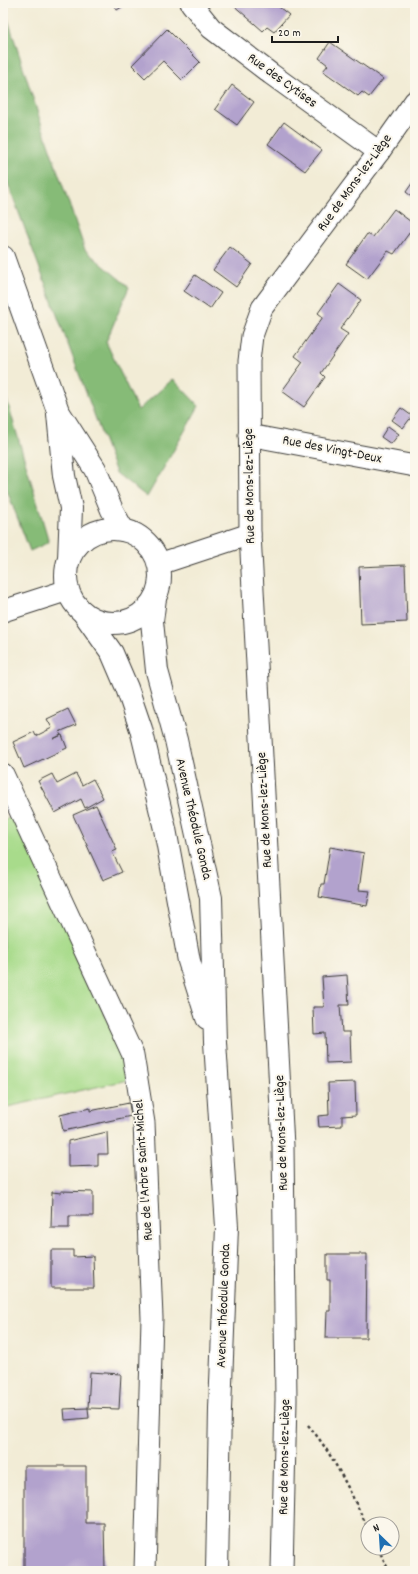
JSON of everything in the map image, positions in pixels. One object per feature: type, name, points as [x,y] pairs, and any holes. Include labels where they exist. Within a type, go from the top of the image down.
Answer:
[{"type":"main road","points":[[3,257],[58,411],[95,469],[112,510],[123,530]]},
{"type":"main road","points":[[58,411],[64,476],[71,508],[69,559],[66,574],[68,590],[74,603],[85,614],[97,621],[110,624],[136,618],[147,609],[155,598],[159,587],[159,564],[154,552],[146,542],[135,535],[123,530],[97,532],[85,538],[69,559]]},
{"type":"main road","name":"Avenue Théodule Gonda","points":[[155,598],[152,621],[157,671],[176,740],[211,898],[214,1042],[227,1227],[220,1409],[217,1571]]},
{"type":"main road","name":"Avenue Théodule Gonda","points":[[85,614],[112,653],[127,688],[141,729],[165,829],[189,961],[214,1042]]},
{"type":"street","name":"Rue des Cytises","points":[[191,3],[211,28],[271,74],[379,152]]},
{"type":"street","name":"Rue de Mons-lez-Liège","points":[[282,1571],[286,1400],[284,1146],[250,534],[248,361],[252,336],[262,308],[379,152],[415,101]]},
{"type":"street","name":"Rue des Vingt-Deux","points":[[249,435],[415,466]]},
{"type":"street","points":[[159,564],[203,551],[250,534]]},
{"type":"street","points":[[3,611],[68,590]]},
{"type":"street","name":"Rue de l'Arbre Saint-Michel","points":[[3,774],[133,1055],[144,1123],[152,1318],[145,1571]]},
{"type":"path","points":[[286,1400],[315,1433],[339,1469],[362,1516]]},
{"type":"path","points":[[382,1556],[389,1571]]},
{"type":"green space","points":[[3,4],[39,117],[85,250],[129,287],[106,342],[138,410],[173,379],[199,406],[147,497],[116,473],[3,170]]},
{"type":"green space","points":[[3,387],[49,542],[30,551],[3,480]]},
{"type":"green space","points":[[20,812],[132,1079],[3,1108],[3,821]]},
{"type":"building","points":[[112,3],[128,3],[117,10]]},
{"type":"building","points":[[231,3],[274,3],[289,15],[274,32],[267,27],[263,31]]},
{"type":"building","points":[[167,29],[200,62],[182,80],[163,61],[145,78],[132,65]]},
{"type":"building","points":[[330,42],[383,79],[369,97],[362,92],[358,96],[323,71],[328,65],[319,58]]},
{"type":"building","points":[[232,85],[254,102],[237,125],[215,109]]},
{"type":"building","points":[[284,122],[322,150],[305,171],[268,144]]},
{"type":"building","points":[[415,179],[415,199],[406,192]]},
{"type":"building","points":[[394,209],[415,225],[394,254],[388,251],[367,279],[346,264],[367,234],[373,237]]},
{"type":"building","points":[[230,247],[252,264],[236,287],[213,270]]},
{"type":"building","points":[[195,275],[221,293],[210,309],[184,291]]},
{"type":"building","points":[[339,284],[361,300],[340,329],[348,334],[321,373],[325,377],[304,407],[282,391],[303,362],[295,356],[323,317],[318,313]]},
{"type":"building","points":[[401,408],[412,416],[403,428],[392,420]]},
{"type":"building","points":[[388,426],[399,434],[391,444],[381,437]]},
{"type":"building","points":[[405,565],[407,622],[361,624],[359,567]]},
{"type":"building","points":[[68,709],[76,725],[59,732],[61,735],[53,739],[62,735],[67,748],[24,768],[13,742],[34,732],[36,736],[52,728],[47,719]]},
{"type":"building","points":[[52,774],[57,784],[76,774],[82,785],[93,779],[103,798],[85,808],[81,799],[55,813],[38,781]]},
{"type":"building","points":[[96,805],[117,850],[112,852],[122,872],[103,880],[73,815]]},
{"type":"building","points":[[330,847],[364,853],[359,890],[370,891],[367,906],[319,897],[321,884],[324,884]]},
{"type":"building","points":[[347,975],[349,1005],[340,1005],[342,1032],[350,1032],[351,1062],[326,1063],[325,1033],[314,1034],[313,1007],[324,1007],[322,977]]},
{"type":"building","points":[[355,1082],[356,1115],[342,1116],[342,1126],[319,1127],[318,1116],[329,1115],[328,1083]]},
{"type":"building","points":[[129,1103],[131,1116],[63,1131],[60,1115],[90,1108],[90,1111]]},
{"type":"building","points":[[107,1132],[108,1154],[98,1154],[98,1166],[68,1167],[68,1141]]},
{"type":"building","points":[[61,1191],[93,1192],[93,1216],[69,1216],[69,1228],[51,1228],[52,1192],[61,1193]]},
{"type":"building","points":[[51,1250],[73,1250],[73,1257],[93,1256],[94,1288],[51,1288]]},
{"type":"building","points":[[327,1254],[367,1254],[366,1338],[326,1338],[327,1311],[330,1311],[330,1280],[327,1280]]},
{"type":"building","points":[[90,1372],[121,1374],[119,1409],[88,1408]]},
{"type":"building","points":[[88,1408],[89,1418],[65,1420],[64,1409]]},
{"type":"building","points":[[24,1466],[86,1466],[86,1523],[104,1523],[105,1571],[24,1571]]}]
